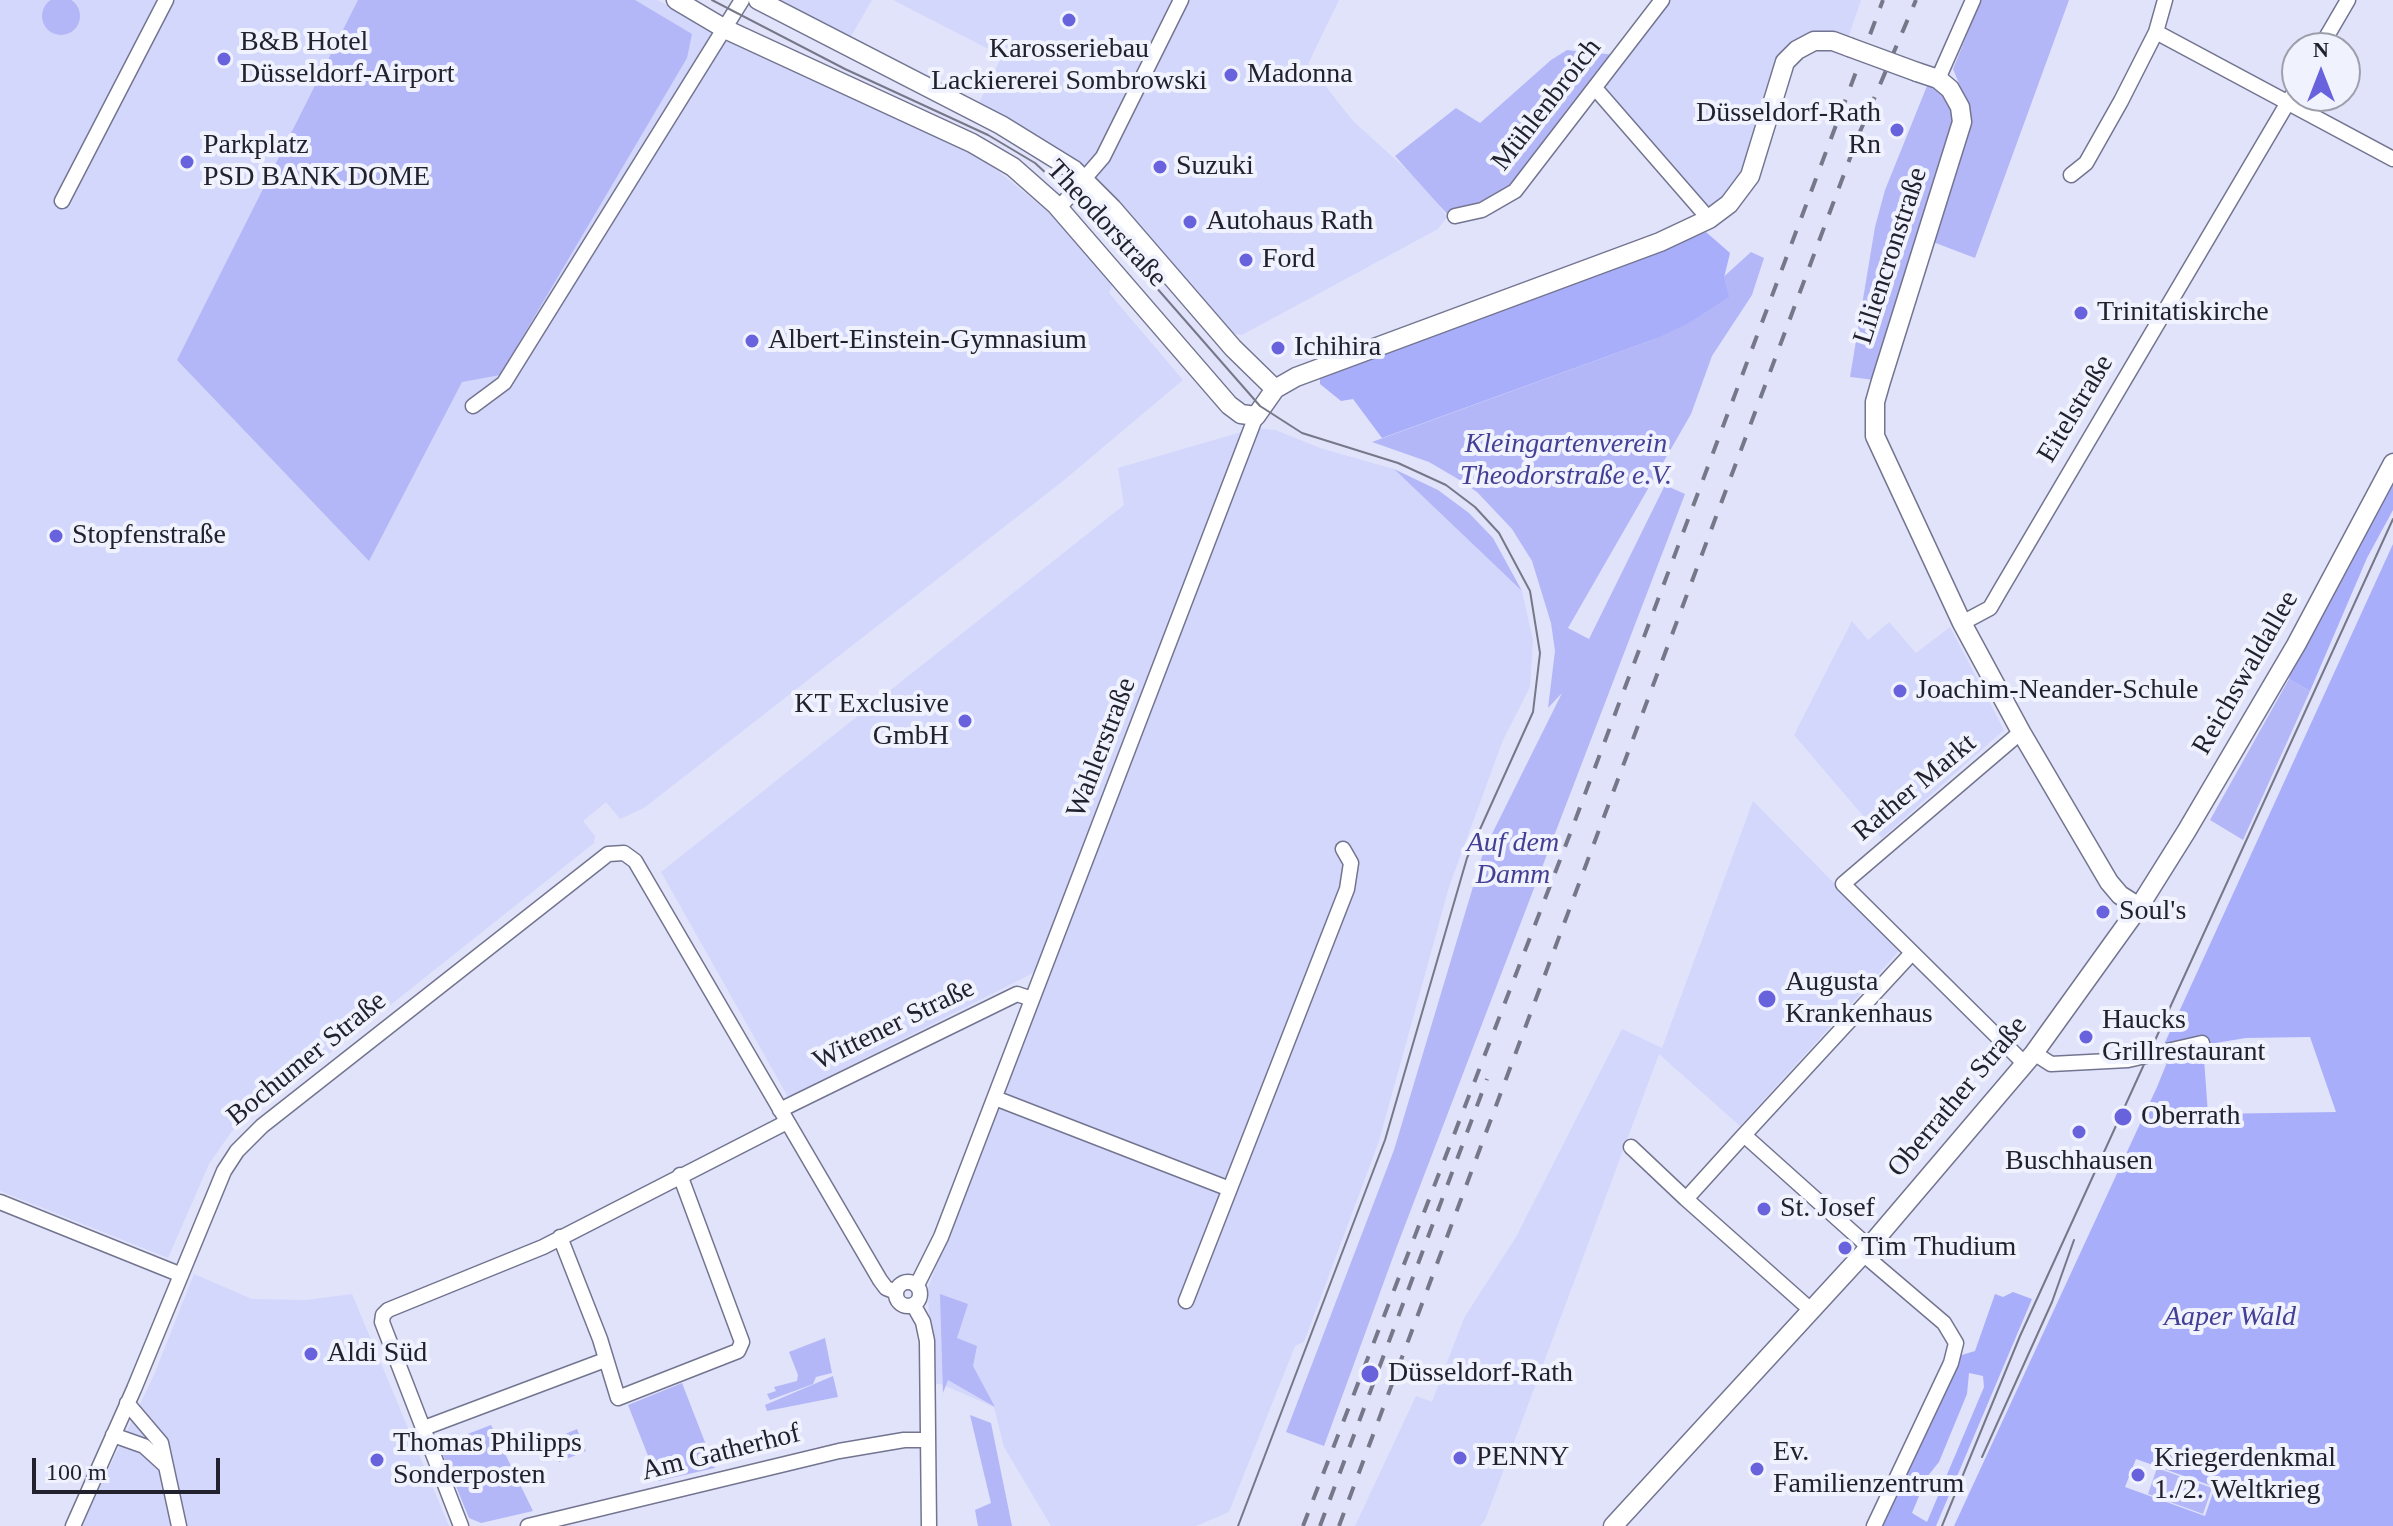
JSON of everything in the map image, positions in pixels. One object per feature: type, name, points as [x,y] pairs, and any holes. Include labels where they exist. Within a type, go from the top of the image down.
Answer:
[{"type":"main road","name":"Theodorstraße","points":[[676,0],[725,29],[984,149],[1013,167],[1059,208],[1229,405],[1241,414],[1256,416]]},
{"type":"main road","name":"Theodorstraße","points":[[758,0],[1035,143],[1085,180],[1233,348],[1275,389]]},
{"type":"main road","points":[[1256,416],[1275,389],[1296,377],[1660,242],[1709,219],[1729,204],[1750,176],[1785,62],[1797,50],[1814,41],[1833,41],[1938,79]]},
{"type":"main road","name":"Liliencronstraße","points":[[1938,79],[1956,98],[1962,115],[1961,129],[1881,381],[1874,425],[1882,458],[1962,623],[2021,732],[2109,882],[2120,895],[2139,907]]},
{"type":"main road","name":"Reichswaldallee","points":[[2139,907],[2296,645],[2393,463]]},
{"type":"main road","name":"Oberrather Straße","points":[[1613,1526],[1812,1311],[2030,1059],[2139,907]]},
{"type":"street","points":[[62,201],[166,0]]},
{"type":"street","points":[[473,406],[504,383],[579,268],[671,109],[742,0]]},
{"type":"street","points":[[1059,208],[1103,157],[1181,0]]},
{"type":"street","name":"Mühlenbroich","points":[[1455,216],[1482,210],[1515,191],[1662,0]]},
{"type":"street","points":[[1938,79],[1973,0]]},
{"type":"street","points":[[2071,175],[2086,163],[2156,32],[2165,0]]},
{"type":"street","points":[[2329,32],[2348,0]]},
{"type":"street","points":[[2156,32],[2281,102]]},
{"type":"street","points":[[1595,88],[1709,219]]},
{"type":"street","name":"Eitelstraße","points":[[1962,623],[1990,608],[2282,112]]},
{"type":"street","points":[[2300,112],[2393,159]]},
{"type":"street","name":"Wahlerstraße","points":[[917,1285],[941,1237],[1256,416]]},
{"type":"street","name":"Rather Markt","points":[[1911,954],[1843,884],[2021,732]]},
{"type":"street","points":[[1186,1301],[1227,1188],[1347,889],[1351,863],[1343,849]]},
{"type":"street","name":"Bochumer Straße","points":[[73,1526],[224,1171],[248,1138],[600,858],[624,853],[635,861],[784,1116]]},
{"type":"street","points":[[1686,1199],[1911,954],[2030,1059],[2051,1064],[2128,1060],[2202,1043]]},
{"type":"street","name":"Wittener Straße","points":[[784,1116],[1017,994],[1032,999]]},
{"type":"street","points":[[995,1098],[1227,1188]]},
{"type":"street","points":[[461,1526],[382,1322],[383,1315],[388,1310],[543,1247],[784,1116],[880,1280],[886,1288],[896,1292],[900,1303],[914,1306],[923,1322],[927,1341],[929,1526]]},
{"type":"street","points":[[1744,1135],[1950,1329],[1956,1343],[1951,1363],[1874,1526]]},
{"type":"street","points":[[1631,1147],[1812,1311]]},
{"type":"street","points":[[560,1237],[600,1339],[618,1398],[738,1351],[742,1342],[680,1175]]},
{"type":"street","points":[[0,1202],[179,1274]]},
{"type":"street","points":[[896,1292],[903,1283],[917,1285],[921,1296],[914,1306]]},
{"type":"street","points":[[424,1428],[605,1360]]},
{"type":"street","points":[[127,1403],[156,1432],[179,1526]]},
{"type":"street","points":[[113,1435],[144,1446],[166,1466]]},
{"type":"street","name":"Am Gatherhof","points":[[528,1526],[839,1451],[904,1440],[928,1440]]},
{"type":"shaded area","points":[[0,0],[657,0],[977,154],[1051,214],[1112,286],[1109,293],[1183,380],[1063,481],[644,808],[620,819],[606,802],[583,821],[595,836],[594,843],[232,1131],[209,1164],[168,1258],[0,1191]]},
{"type":"shaded area","points":[[775,0],[872,0],[850,38]]},
{"type":"shaded area","points":[[893,0],[1339,0],[1308,64],[1353,121],[1427,188],[1447,217],[1438,229],[1242,335],[1229,333],[1073,158],[978,105],[1002,56]]},
{"type":"shaded area","points":[[1668,0],[1861,0],[1847,41],[1831,35],[1776,64],[1756,142],[1745,171],[1720,205],[1702,205],[1602,89]]},
{"type":"shaded area","points":[[1255,428],[1275,430],[1323,449],[1394,469],[1522,591],[1533,640],[1530,687],[1503,740],[1449,887],[1379,1141],[1304,1342],[1295,1346],[1229,1512],[1196,1526],[1051,1526],[1004,1447],[994,1407],[941,1384],[931,1384],[928,1288],[1049,965],[788,1097],[661,872],[1124,505],[1118,468]]},
{"type":"shaded area","name":"Joachim-Neander-Schule","points":[[1852,621],[1868,640],[1889,622],[1916,653],[1950,627],[2004,730],[1882,838],[1794,735]]},
{"type":"shaded area","points":[[1753,801],[1900,950],[1740,1126],[1659,1054],[1485,1520],[1480,1526],[1355,1526],[1416,1396],[1432,1402],[1464,1318],[1516,1237],[1622,1029],[1662,1048]]},
{"type":"shaded area","points":[[194,1274],[252,1299],[306,1300],[352,1294],[449,1526],[81,1526],[154,1375]]},
{"type":"green space","points":[[61,-3],[75,2],[80,16],[75,30],[61,35],[47,30],[42,16],[47,2]]},
{"type":"green space","points":[[358,0],[635,0],[692,34],[687,58],[500,375],[462,382],[369,561],[177,360]]},
{"type":"green space","points":[[1981,0],[2069,0],[1975,258],[1933,242],[1969,123],[1970,110],[1953,69]]},
{"type":"green space","points":[[1567,50],[1616,55],[1522,176],[1503,192],[1448,215],[1395,156],[1456,108],[1480,123],[1551,60]]},
{"type":"green space","points":[[1929,81],[1940,88],[1954,116],[1953,127],[1875,380],[1850,377],[1875,227],[1885,190]]},
{"type":"green space","points":[[1706,232],[1730,253],[1724,278],[1729,297],[1687,324],[1655,339],[1382,438],[1353,399],[1341,401],[1320,384],[1320,378]]},
{"type":"green space","points":[[1751,252],[1764,258],[1752,295],[1712,356],[1691,414],[1568,628],[1589,639],[1665,485],[1685,494],[1397,1246],[1324,1446],[1286,1432],[1394,1150],[1484,850],[1562,693],[1548,708],[1555,651],[1551,623],[1532,561],[1512,529],[1477,492],[1458,479],[1429,462],[1372,442],[1655,339]]},
{"type":"green space","points":[[1394,469],[1438,490],[1469,513],[1493,538],[1522,591]]},
{"type":"green space","points":[[2393,479],[2393,510],[2367,558],[2310,691],[2289,679],[2290,674]]},
{"type":"green space","name":"Aaper Wald","points":[[2393,544],[2393,1526],[1954,1526],[2157,1087],[2166,1065],[2167,1048],[2162,1049]],"holes":[[[2310,1037],[2336,1112],[2208,1114],[2203,1045],[2246,1038]],[[2136,1459],[2215,1487],[2205,1516],[2125,1487]]]},
{"type":"green space","points":[[2289,679],[2310,691],[2243,840],[2210,820]]},
{"type":"green space","points":[[2013,1292],[2032,1299],[1936,1526],[1876,1526],[1955,1357],[1975,1351],[1995,1294],[2003,1297]],"holes":[[[1969,1373],[1983,1376],[1984,1387],[1927,1522],[1912,1513],[1927,1477],[1939,1462],[1967,1394]]]},
{"type":"green space","points":[[940,1294],[968,1304],[957,1338],[977,1346],[973,1366],[995,1407],[948,1380],[943,1393]]},
{"type":"green space","points":[[825,1338],[832,1373],[816,1377],[813,1384],[770,1400],[767,1394],[776,1391],[774,1387],[797,1381],[798,1375],[789,1352]]},
{"type":"green space","points":[[833,1376],[838,1397],[767,1411],[765,1405]]},
{"type":"green space","points":[[682,1383],[715,1468],[658,1481],[628,1405]]},
{"type":"green space","points":[[970,1415],[991,1423],[1012,1526],[978,1526],[975,1510],[991,1503]]},
{"type":"green space","points":[[491,1425],[533,1511],[481,1523],[469,1518],[439,1445]]},
{"type":"green space","points":[[577,1429],[586,1451],[559,1462],[551,1440]]},
{"type":"green space","points":[[2157,1468],[2212,1488],[2203,1514],[2148,1494]]},
{"type":"tram line","points":[[712,0],[845,69],[988,135],[1035,163],[1099,222],[1260,406],[1302,433],[1398,463],[1446,485],[1475,507],[1499,533],[1530,591],[1540,653],[1533,712],[1467,858],[1385,1140],[1238,1526]]},
{"type":"tram line","points":[[1942,1526],[2020,1336],[2393,519]]},
{"type":"tram line","points":[[1982,1457],[2052,1302],[2074,1240]]},
{"type":"railway","points":[[1303,1526],[1570,834],[1883,0]]},
{"type":"railway","points":[[1339,1526],[1859,134],[1916,0]]},
{"type":"railway","points":[[1320,1526],[1487,1079]]},
{"type":"place","name":"Karosseriebau Lackiererei Sombrowski","points":[[1069,20]]},
{"type":"place","name":"B&B Hotel Düsseldorf-Airport","points":[[224,59]]},
{"type":"place","name":"Madonna","points":[[1231,75]]},
{"type":"place","name":"Düsseldorf-Rath Rn","points":[[1897,130]]},
{"type":"place","name":"Parkplatz PSD BANK DOME","points":[[187,162]]},
{"type":"place","name":"Suzuki","points":[[1160,167]]},
{"type":"place","name":"Autohaus Rath","points":[[1190,222]]},
{"type":"place","name":"Ford","points":[[1246,260]]},
{"type":"place","name":"Trinitatiskirche","points":[[2081,313]]},
{"type":"place","name":"Albert-Einstein-Gymnasium","points":[[752,341]]},
{"type":"place","name":"Ichihira","points":[[1278,348]]},
{"type":"place","name":"Stopfenstraße","points":[[56,536]]},
{"type":"place","name":"Joachim-Neander-Schule","points":[[1900,691]]},
{"type":"place","name":"KT Exclusive GmbH","points":[[965,721]]},
{"type":"place","name":"Soul's","points":[[2103,912]]},
{"type":"place","name":"Augusta Krankenhaus","points":[[1767,999]]},
{"type":"place","name":"Haucks Grillrestaurant","points":[[2086,1037]]},
{"type":"place","name":"Oberrath","points":[[2123,1117]]},
{"type":"place","name":"Buschhausen","points":[[2079,1132]]},
{"type":"place","name":"St. Josef","points":[[1764,1209]]},
{"type":"place","name":"Tim Thudium","points":[[1845,1248]]},
{"type":"place","name":"Aldi Süd","points":[[311,1354]]},
{"type":"place","name":"Düsseldorf-Rath","points":[[1370,1374]]},
{"type":"place","name":"PENNY","points":[[1460,1458]]},
{"type":"place","name":"Thomas Philipps Sonderposten","points":[[377,1460]]},
{"type":"place","name":"Ev. Familienzentrum","points":[[1757,1469]]},
{"type":"place","name":"Kriegerdenkmal 1./2. Weltkrieg","points":[[2138,1475]]},
{"type":"park label","name":"Kleingartenverein Theodorstraße e.V.","points":[[1566,461]]},
{"type":"park label","name":"Auf dem Damm","points":[[1513,860]]}]
